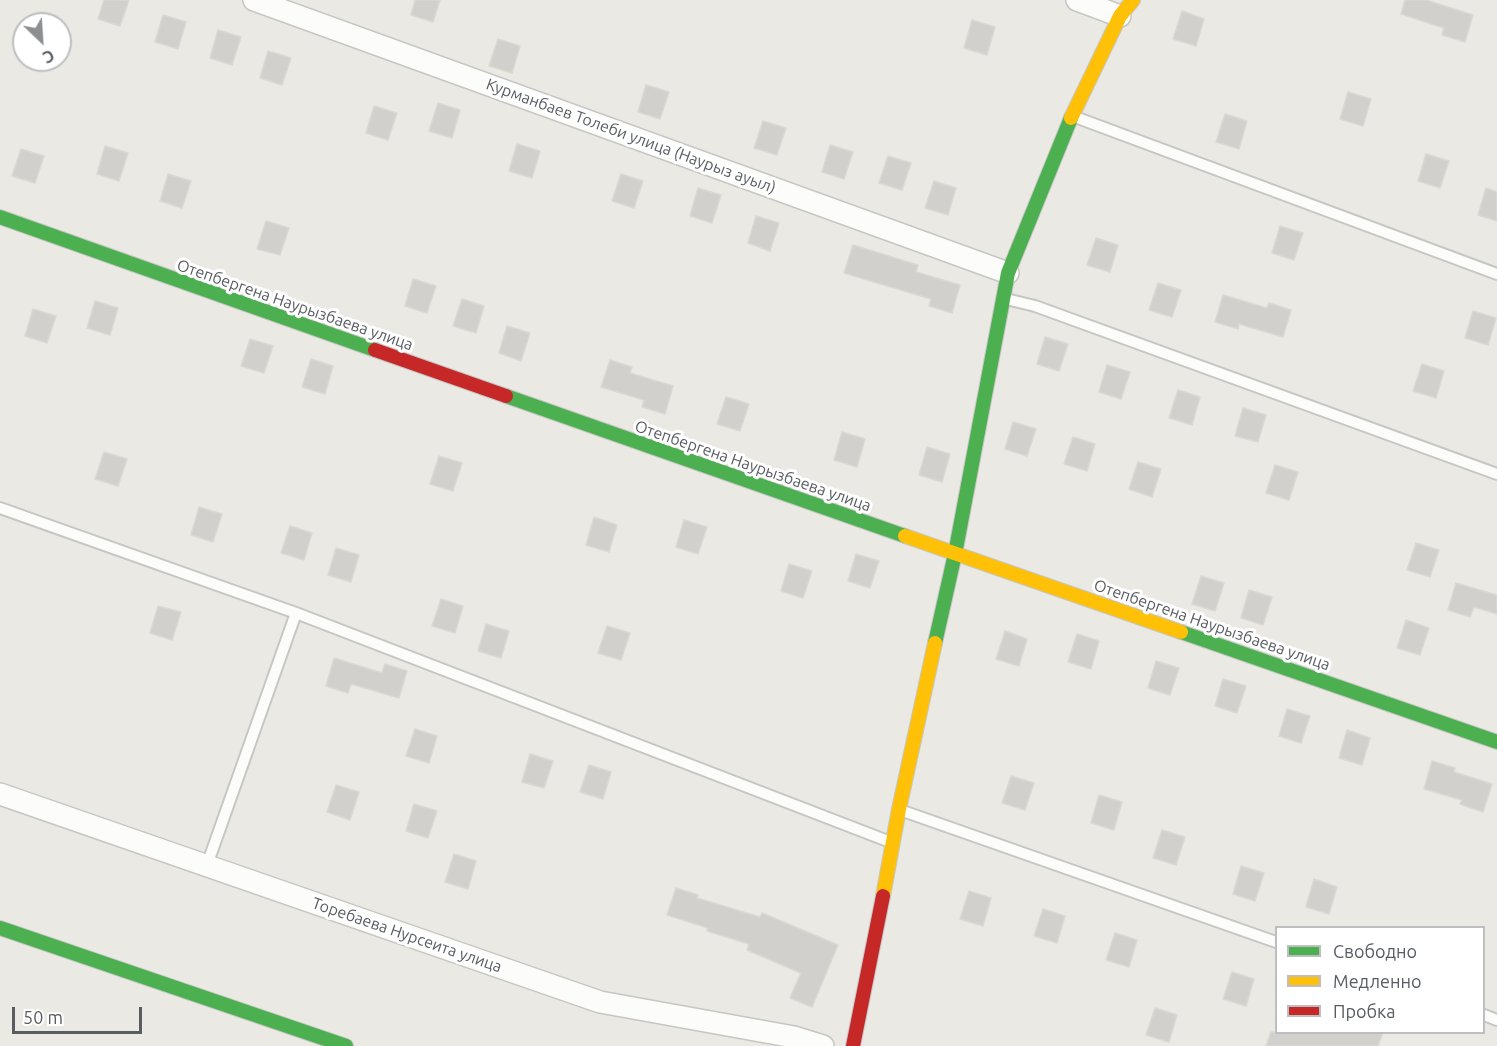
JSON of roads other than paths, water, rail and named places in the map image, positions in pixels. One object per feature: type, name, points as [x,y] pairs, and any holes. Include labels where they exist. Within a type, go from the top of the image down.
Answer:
[{"type":"main road","points":[[853,1046],[899,809],[955,554],[1008,273],[1072,116],[1126,8]]},
{"type":"main road","name":"Отепбергена Наурызбаева улица","points":[[0,217],[955,554],[1497,741]]},
{"type":"main road","points":[[0,928],[346,1046]]},
{"type":"street","name":"Курманбаев Толеби улица (Наурыз ауыл)","points":[[254,0],[1008,273]]},
{"type":"street","points":[[1077,0],[1126,8]]},
{"type":"street","name":"Торебаева Нурсеита улица","points":[[0,794],[600,1002],[823,1046]]},
{"type":"lane","points":[[1072,116],[1497,274]]},
{"type":"lane","points":[[1003,298],[1035,306],[1497,474]]},
{"type":"lane","points":[[0,508],[296,613],[894,844]]},
{"type":"lane","points":[[207,865],[296,613]]},
{"type":"lane","points":[[899,809],[1275,942]]}]
